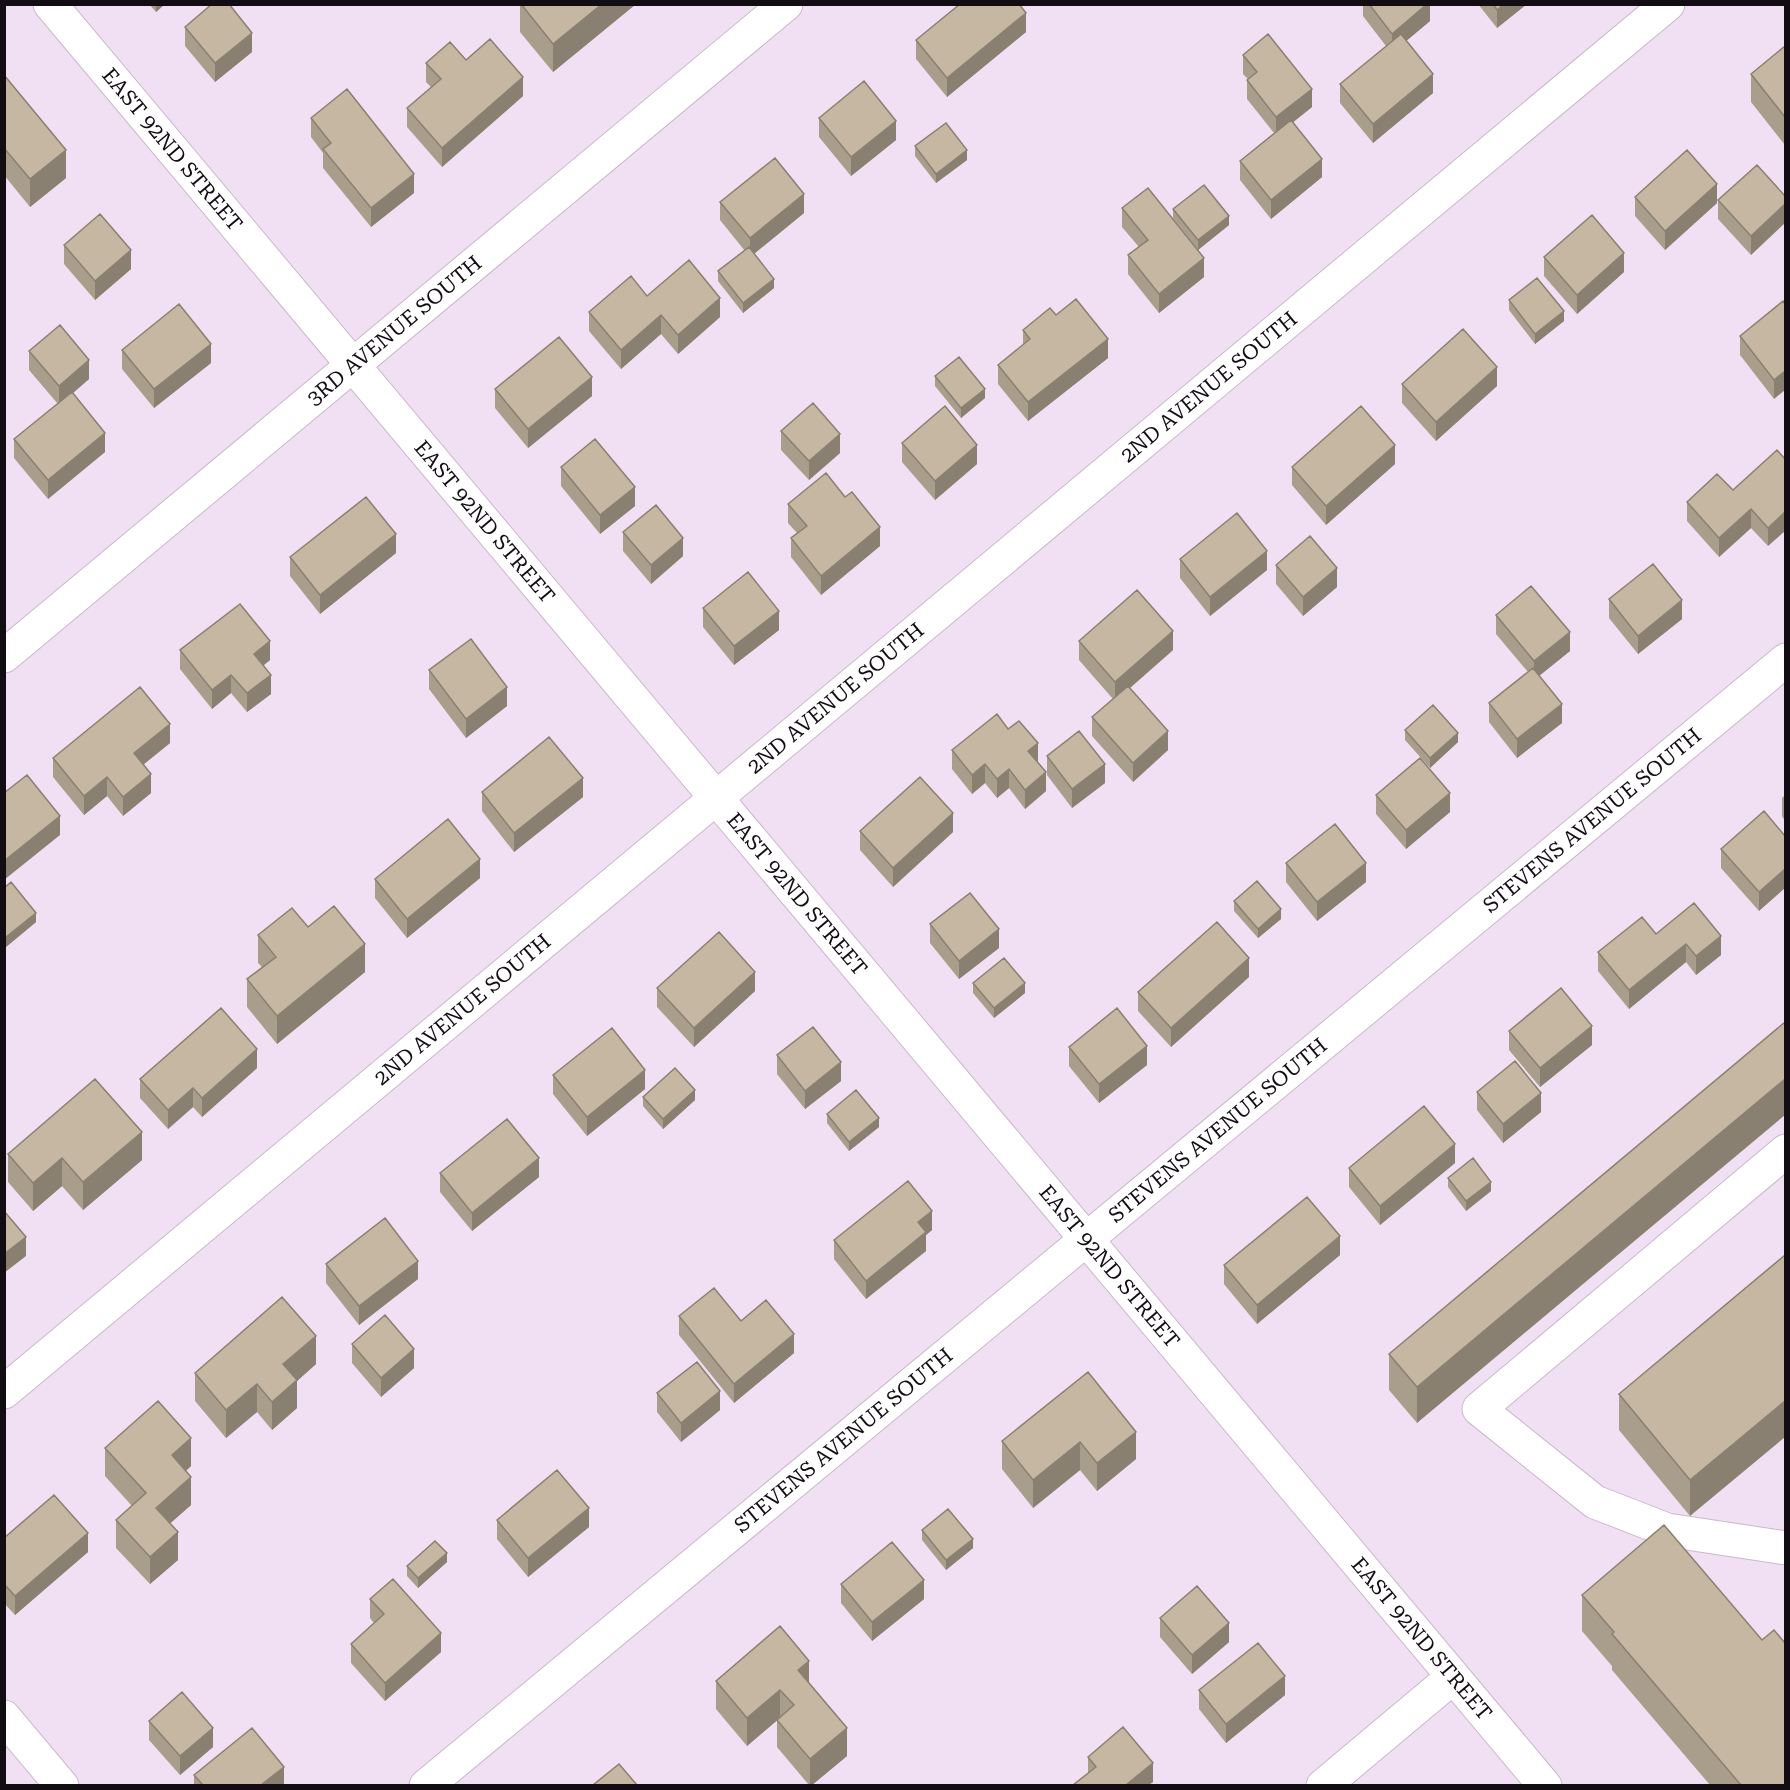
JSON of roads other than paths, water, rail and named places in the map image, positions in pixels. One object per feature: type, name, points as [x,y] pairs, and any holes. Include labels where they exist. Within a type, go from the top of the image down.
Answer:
[{"type":"street","name":"EAST 92ND STREET","points":[[50,4],[1545,1785]]},
{"type":"street","name":"3RD AVENUE SOUTH","points":[[4,656],[786,4]]},
{"type":"street","name":"2ND AVENUE SOUTH","points":[[4,1392],[1668,4]]},
{"type":"street","name":"STEVENS AVENUE SOUTH","points":[[426,1785],[1785,660]]},
{"type":"street","points":[[1785,1151],[1479,1409],[1594,1502],[1667,1530],[1785,1548]]},
{"type":"street","points":[[1323,1785],[1453,1677]]},
{"type":"street","points":[[4,1717],[62,1785]]}]
